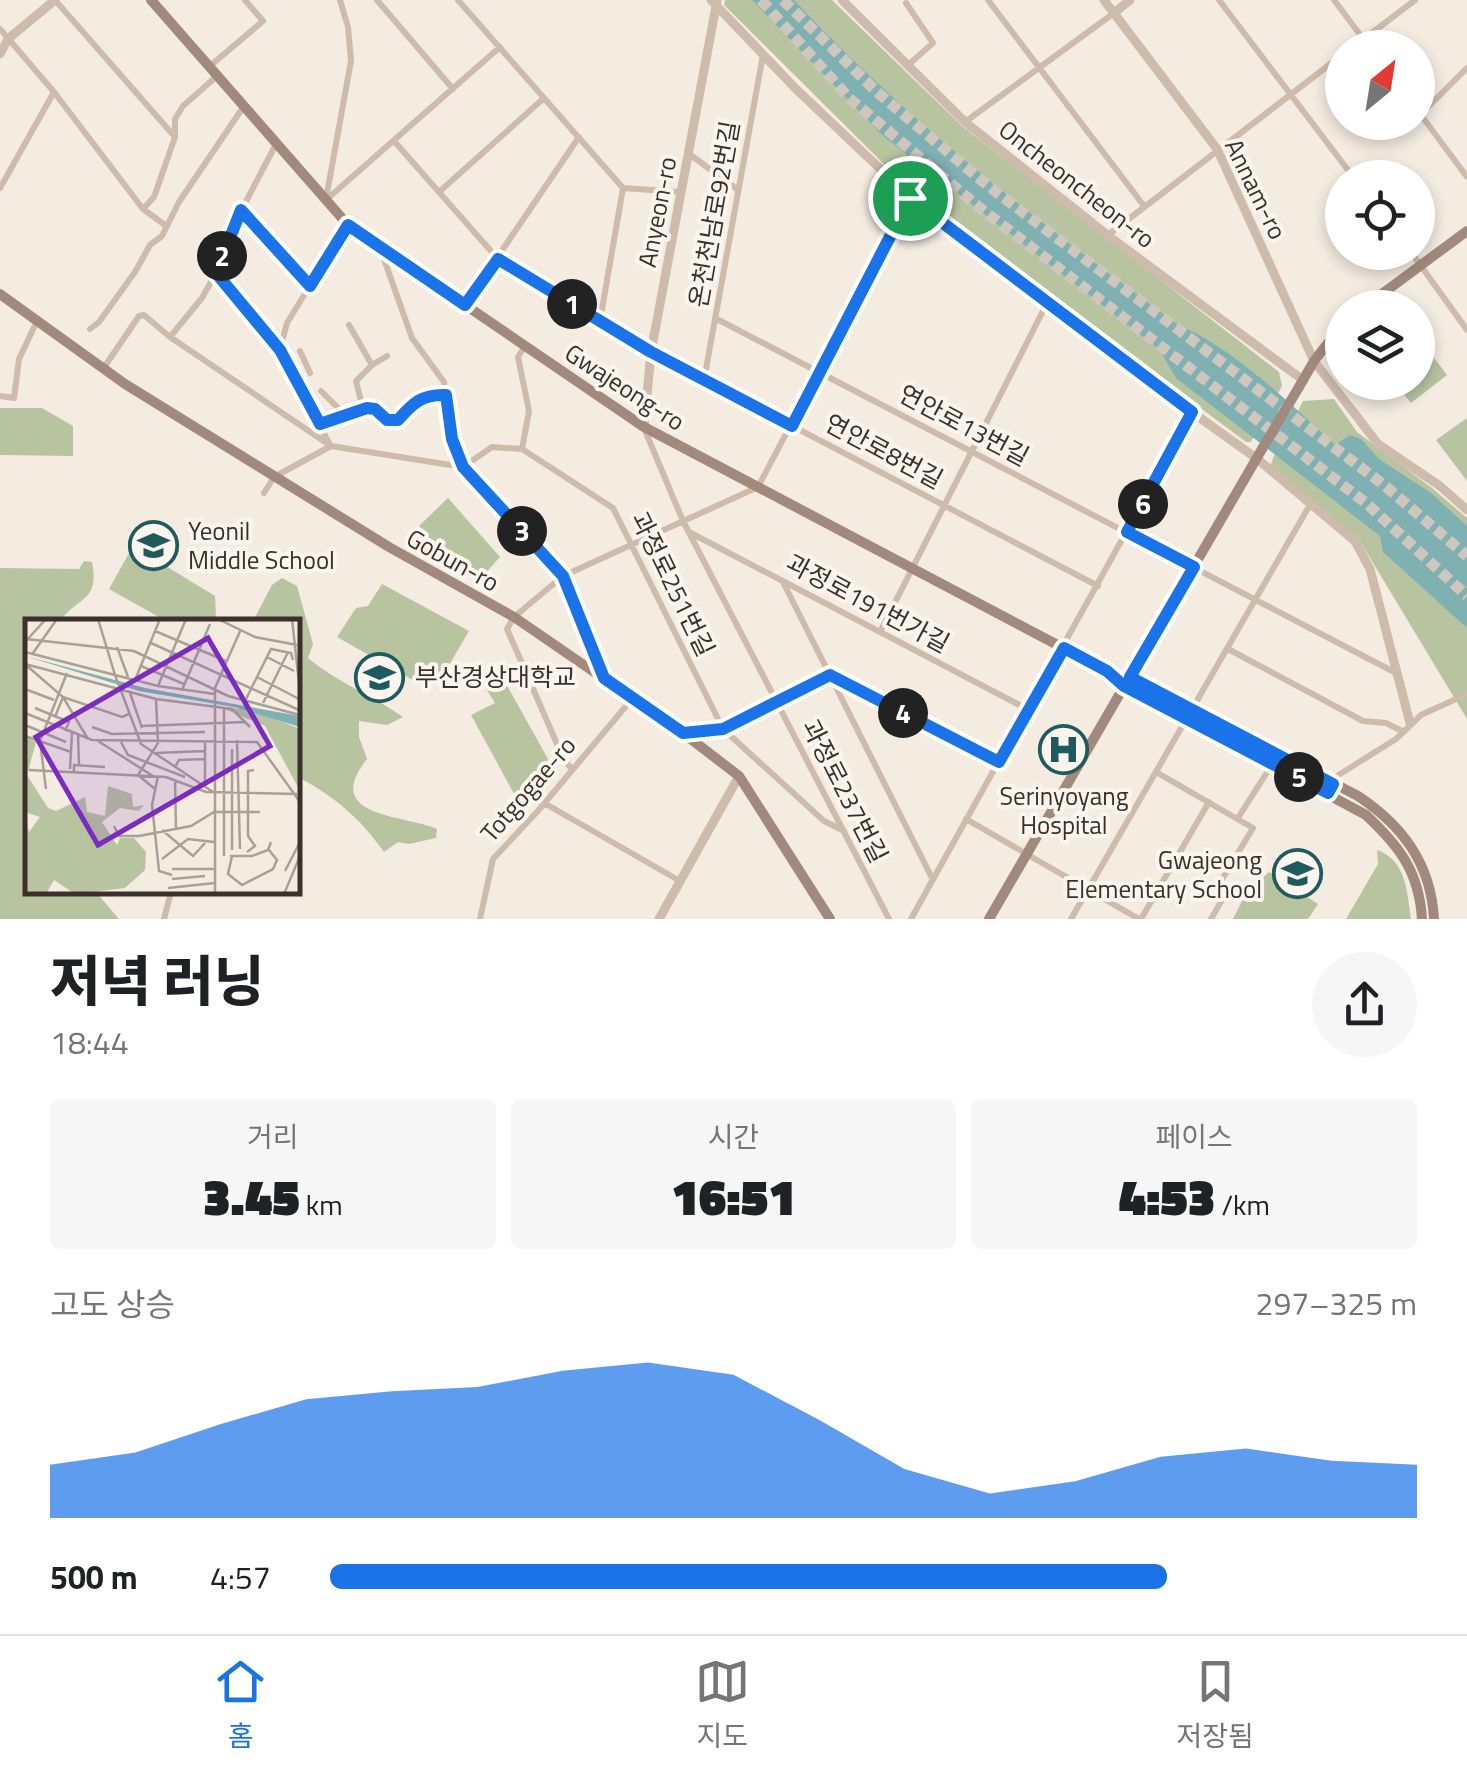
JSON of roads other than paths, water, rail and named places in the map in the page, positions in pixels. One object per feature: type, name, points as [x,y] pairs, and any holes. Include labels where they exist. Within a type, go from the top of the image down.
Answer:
[{"type":"main road","name":"Gwajeong-ro","points":[[151,0],[348,225],[644,427],[1331,788]]},
{"type":"main road","points":[[1435,254],[1467,231]]},
{"type":"main road","points":[[1387,290],[1413,270]]},
{"type":"main road","name":"Gobun-ro","points":[[3,300],[103,369],[274,476],[514,617],[683,733],[740,776],[830,919]]},
{"type":"main road","points":[[989,919],[1325,347]]},
{"type":"main road","points":[[1331,788],[1398,846],[1413,876],[1422,919]]},
{"type":"main road","points":[[1331,788],[1378,809],[1410,840],[1425,871],[1434,919]]},
{"type":"street","points":[[0,54],[8,39],[55,0],[175,137]]},
{"type":"street","points":[[144,209],[154,196],[175,137],[175,119],[183,106],[263,21],[245,0]]},
{"type":"street","points":[[326,200],[351,60],[340,0]]},
{"type":"street","points":[[376,0],[453,89]]},
{"type":"street","points":[[458,0],[624,188],[681,192]]},
{"type":"street","name":"Oncheoncheon-ro","points":[[843,0],[965,122],[1301,382]]},
{"type":"street","name":"Annam-ro","points":[[1104,0],[1217,149],[1314,361]]},
{"type":"street","points":[[965,122],[1130,0]]},
{"type":"street","points":[[1219,0],[1340,160]]},
{"type":"street","points":[[1334,0],[1357,30]]},
{"type":"street","points":[[1376,30],[1415,0]]},
{"type":"street","points":[[991,1],[1144,206]]},
{"type":"street","points":[[715,2],[763,55],[910,198],[1192,412],[1259,454],[1268,471],[1355,541],[1364,554],[1396,673],[1406,727]]},
{"type":"street","name":"Anyeon-ro","points":[[644,427],[651,352],[715,2]]},
{"type":"street","points":[[906,3],[933,43],[907,66]]},
{"type":"street","points":[[0,29],[144,209],[166,225]]},
{"type":"street","points":[[326,200],[500,47]]},
{"type":"street","name":"온천천남로92번길","points":[[704,380],[763,55]]},
{"type":"street","points":[[1108,235],[1325,68]]},
{"type":"street","points":[[1435,98],[1467,68]]},
{"type":"street","points":[[0,188],[54,92]]},
{"type":"street","points":[[439,192],[544,98]]},
{"type":"street","points":[[90,329],[100,322],[150,246],[162,236],[244,106]]},
{"type":"street","points":[[1435,134],[1467,176]]},
{"type":"street","points":[[465,305],[579,138]]},
{"type":"street","name":"연안로8번길","points":[[394,141],[498,259],[651,352],[1098,586]]},
{"type":"street","points":[[170,338],[202,298],[216,273],[241,210],[276,143]]},
{"type":"street","points":[[688,153],[738,190]]},
{"type":"street","points":[[600,321],[624,188]]},
{"type":"street","points":[[572,769],[564,760],[507,629],[514,617],[563,576],[758,487],[910,198]]},
{"type":"street","points":[[241,210],[310,286]]},
{"type":"street","points":[[280,350],[287,323],[348,225]]},
{"type":"street","points":[[379,246],[412,338],[444,382],[452,439],[463,467],[563,576],[604,678]]},
{"type":"street","points":[[1424,270],[1467,330]]},
{"type":"street","points":[[216,273],[280,350],[330,446]]},
{"type":"street","points":[[880,632],[1047,303]]},
{"type":"street","points":[[103,369],[139,316],[144,315],[170,338],[330,446],[463,467],[492,447],[522,449],[530,411],[518,357],[525,346]]},
{"type":"street","name":"연안로13번길","points":[[715,318],[1396,673]]},
{"type":"street","points":[[0,396],[14,398],[18,359],[38,321]]},
{"type":"street","points":[[349,325],[372,366]]},
{"type":"street","points":[[300,352],[310,373]]},
{"type":"street","points":[[364,409],[356,381],[387,356]]},
{"type":"street","points":[[1314,361],[1378,444],[1440,486],[1467,510]]},
{"type":"street","points":[[320,390],[345,415]]},
{"type":"street","points":[[320,424],[364,409],[375,409],[387,420],[398,420],[406,409],[428,394],[446,395]]},
{"type":"street","points":[[911,919],[1192,412]]},
{"type":"street","name":"과정로237번길","points":[[644,427],[682,522],[890,919]]},
{"type":"street","points":[[264,493],[274,476],[330,446]]},
{"type":"street","name":"과정로251번길","points":[[522,449],[613,508],[723,729],[824,821],[844,831]]},
{"type":"street","points":[[1070,919],[1310,503]]},
{"type":"street","name":"과정로191번가길","points":[[688,532],[1029,710]]},
{"type":"street","points":[[784,582],[932,880]]},
{"type":"street","points":[[1228,649],[1363,721],[1406,727]]},
{"type":"street","points":[[683,733],[723,729],[830,675]]},
{"type":"street","points":[[830,675],[999,762]]},
{"type":"street","points":[[1331,788],[1337,776],[1396,739],[1421,715],[1467,694]]},
{"type":"street","name":"Totgogae-ro","points":[[480,919],[492,859],[633,698]]},
{"type":"street","points":[[1238,818],[1276,759]]},
{"type":"street","points":[[1156,772],[1253,828],[1218,886],[1227,891],[1211,919]]},
{"type":"street","points":[[659,919],[740,776]]},
{"type":"street","points":[[966,819],[1140,919],[1209,802]]},
{"type":"street","points":[[544,804],[680,881]]},
{"type":"street","points":[[164,919],[170,894]]},
{"type":"water","points":[[752,0],[794,0],[930,131],[1077,249],[1178,325],[1240,362],[1335,445],[1350,435],[1361,439],[1379,459],[1431,493],[1467,526],[1467,628],[1383,552],[1380,536],[1176,378],[1159,349],[882,135]]},
{"type":"tunnel","points":[[761,0],[849,98],[980,208],[1366,503],[1467,596]]},
{"type":"tunnel","points":[[783,0],[877,92],[987,185],[1384,485],[1467,556]]},
{"type":"place","name":"Yeonil Middle School","points":[[153,545]]},
{"type":"place","name":"부산경상대학교","points":[[380,677]]},
{"type":"place","name":"Serinyoyang Hospital","points":[[1064,750]]},
{"type":"place","name":"Gwajeong Elementary School","points":[[1297,874]]}]
